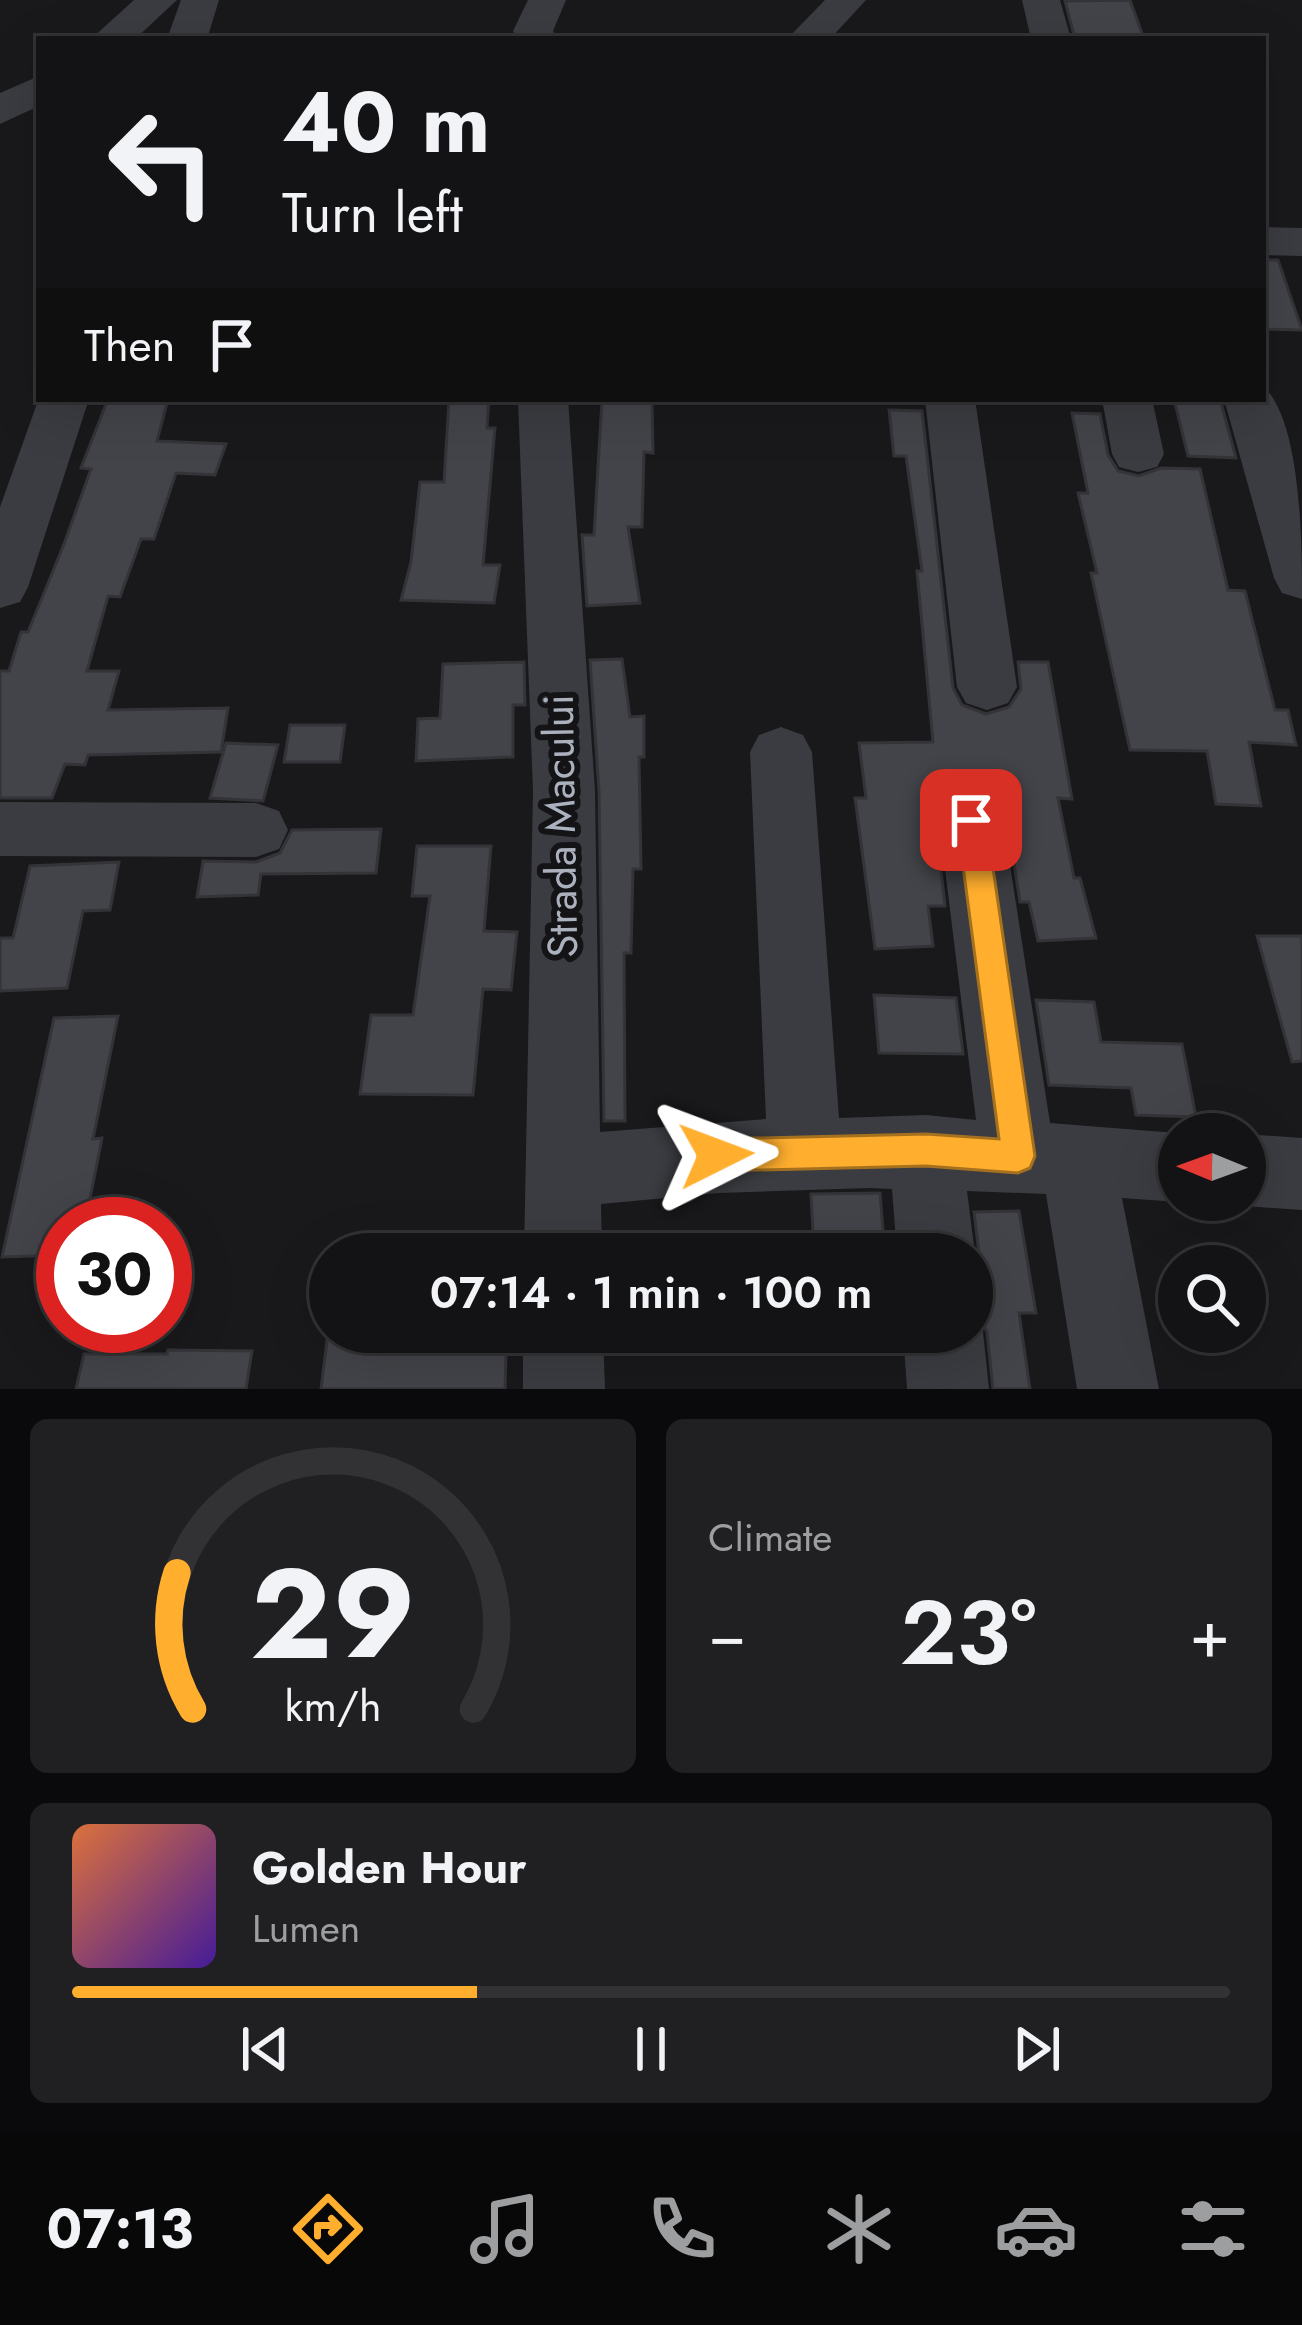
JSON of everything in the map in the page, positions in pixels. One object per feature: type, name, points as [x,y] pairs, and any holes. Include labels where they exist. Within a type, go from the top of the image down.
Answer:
[{"type":"street","points":[[115,36],[158,0]]},
{"type":"street","points":[[188,36],[200,0]]},
{"type":"street","points":[[536,36],[533,31],[548,0]]},
{"type":"street","points":[[810,36],[847,0]]},
{"type":"street","points":[[1040,0],[1050,36]]},
{"type":"street","points":[[0,111],[36,90]]},
{"type":"street","points":[[0,125],[36,122]]},
{"type":"street","points":[[1266,242],[1302,242]]},
{"type":"street","points":[[0,587],[63,402]]},
{"type":"street","name":"Strada Macului","points":[[543,402],[564,791],[562,1233]]},
{"type":"street","points":[[950,402],[987,687]]},
{"type":"street","points":[[1128,402],[1138,454]]},
{"type":"street","points":[[1250,402],[1302,578]]},
{"type":"street","points":[[781,752],[804,1150]]},
{"type":"street","points":[[971,820],[1048,1158],[1118,1389]]},
{"type":"street","points":[[0,829],[256,830]]},
{"type":"street","points":[[562,1173],[672,1157],[804,1150],[926,1150],[1158,1165]]},
{"type":"street","points":[[926,1150],[934,1233]]},
{"type":"street","points":[[1266,1171],[1302,1174]]},
{"type":"street","points":[[563,1353],[563,1389]]},
{"type":"street","points":[[945,1353],[948,1389]]},
{"type":"building","points":[[1130,0],[1143,36],[1074,36],[1065,1]]},
{"type":"building","points":[[1266,260],[1278,260],[1302,330],[1266,329]]},
{"type":"building","points":[[107,402],[167,402],[157,441],[226,444],[215,475],[176,473],[154,539],[141,539],[120,597],[108,596],[87,671],[119,671],[108,710],[228,708],[221,752],[88,755],[85,765],[65,764],[52,798],[0,798],[0,671],[9,671],[21,632],[28,632],[64,544],[91,469],[81,468]]},
{"type":"building","points":[[449,402],[489,402],[487,428],[495,428],[483,565],[500,565],[494,603],[401,600],[411,562],[420,482],[444,482]]},
{"type":"building","points":[[602,402],[652,402],[653,453],[644,452],[642,527],[628,527],[640,603],[587,606],[582,535],[594,535]]},
{"type":"building","points":[[1175,402],[1221,402],[1236,458],[1188,456]]},
{"type":"building","points":[[889,410],[922,411],[953,688],[962,705],[986,714],[1009,707],[1021,689],[1018,662],[1048,662],[1072,799],[1058,798],[1074,878],[1080,878],[1096,938],[1038,941],[1029,902],[1020,902],[1007,818],[995,797],[970,790],[947,797],[935,818],[945,906],[928,906],[933,946],[875,949],[855,798],[866,798],[859,743],[933,742],[917,571],[922,571],[906,456],[894,456]]},
{"type":"building","points":[[1072,413],[1100,414],[1108,455],[1118,471],[1139,476],[1161,468],[1200,469],[1228,590],[1245,591],[1275,710],[1288,710],[1296,745],[1249,742],[1261,806],[1216,804],[1207,751],[1130,750],[1091,573],[1097,573],[1078,493],[1088,493]]},
{"type":"building","points":[[622,659],[630,717],[644,716],[644,757],[639,757],[641,869],[633,869],[631,953],[624,953],[625,1121],[604,1121],[599,791],[590,660]]},
{"type":"building","points":[[524,662],[525,705],[513,705],[513,757],[416,761],[418,719],[440,718],[443,664]]},
{"type":"building","points":[[290,725],[345,725],[340,762],[284,762]]},
{"type":"building","points":[[226,743],[278,745],[263,801],[210,798]]},
{"type":"building","points":[[381,829],[376,873],[261,874],[258,895],[197,897],[203,861],[256,862],[280,853],[292,830]]},
{"type":"building","points":[[417,846],[491,846],[484,931],[517,932],[511,990],[483,989],[473,1095],[360,1094],[371,1015],[413,1015],[430,896],[412,896]]},
{"type":"building","points":[[119,862],[110,910],[83,911],[67,988],[0,991],[0,938],[13,938],[30,866]]},
{"type":"building","points":[[1257,936],[1302,936],[1302,1061],[1292,1062]]},
{"type":"building","points":[[874,995],[956,998],[963,1054],[879,1053]]},
{"type":"building","points":[[1036,1000],[1094,1002],[1101,1042],[1182,1044],[1195,1113],[1136,1115],[1131,1088],[1049,1085]]},
{"type":"building","points":[[118,1016],[93,1139],[102,1138],[90,1197],[36,1197],[36,1256],[2,1257],[54,1018]]},
{"type":"building","points":[[880,1193],[883,1233],[813,1233],[811,1194]]},
{"type":"building","points":[[1019,1211],[1036,1313],[1019,1313],[1030,1389],[993,1389],[989,1353],[993,1353],[993,1233],[977,1233],[974,1212]]},
{"type":"building","points":[[252,1351],[246,1389],[76,1389],[84,1354]]},
{"type":"building","points":[[325,1353],[506,1353],[505,1389],[321,1389]]},
{"type":"route","points":[[716,1155],[926,1150],[1018,1156],[971,820]]}]
